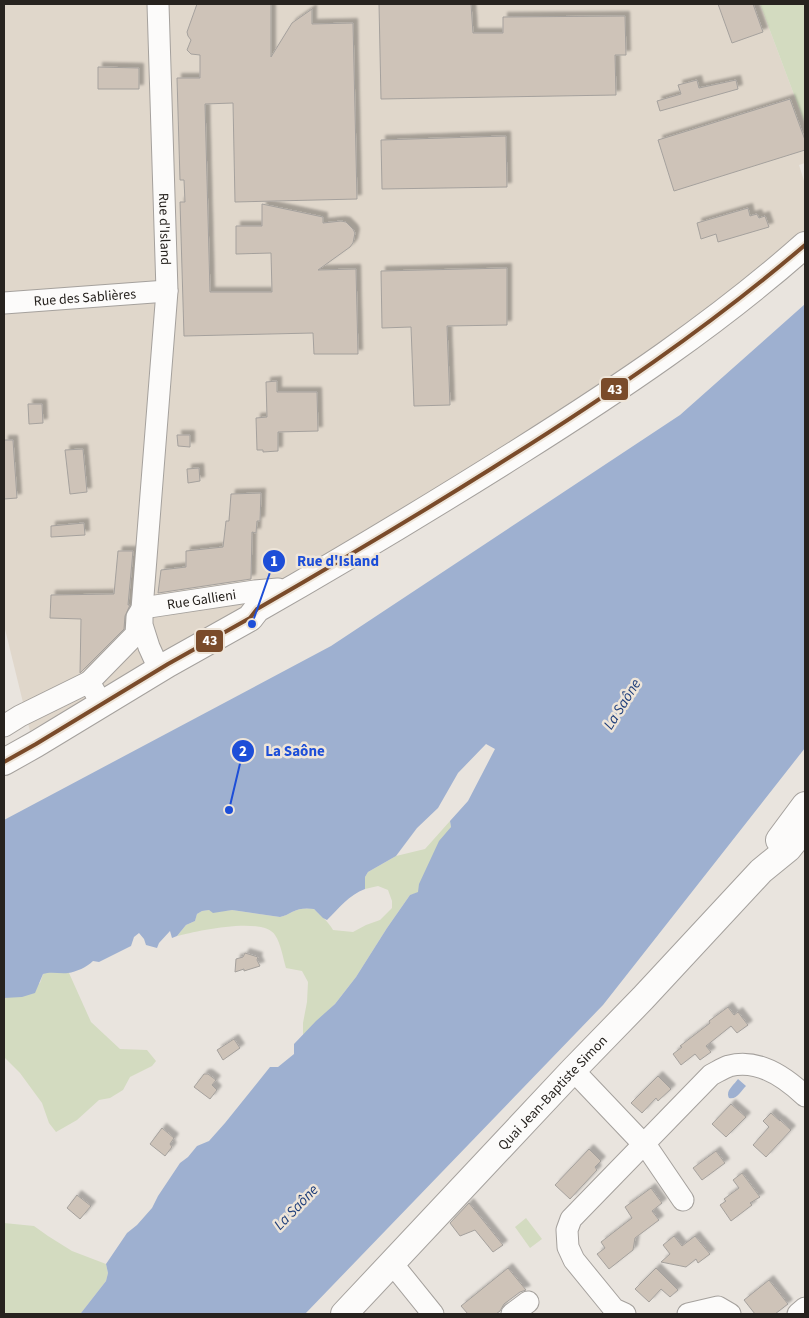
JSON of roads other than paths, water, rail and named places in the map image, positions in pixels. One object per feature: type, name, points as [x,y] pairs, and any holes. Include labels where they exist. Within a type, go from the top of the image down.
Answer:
[{"type":"main road","points":[[4,746],[95,694],[157,665],[246,609],[257,608],[439,502],[587,409],[683,343],[767,278],[805,245]]},
{"type":"main road","points":[[4,762],[36,744],[95,694]]},
{"type":"main road","name":"Quai Jean-Baptiste Simon","points":[[761,871],[780,839],[805,805]]},
{"type":"main road","name":"Quai Jean-Baptiste Simon","points":[[344,1314],[761,871],[788,849],[805,828]]},
{"type":"street","name":"Rue d'Island","points":[[157,665],[142,625],[145,608],[167,291],[158,4]]},
{"type":"street","name":"Rue des Sablières","points":[[4,303],[167,291]]},
{"type":"street","name":"Rue Gallieni","points":[[145,608],[255,591],[278,589],[282,594]]},
{"type":"street","points":[[4,726],[20,716],[95,694],[136,634],[137,617],[145,608]]},
{"type":"street","points":[[625,1314],[614,1309],[574,1260],[568,1247],[567,1230],[571,1219],[711,1075],[728,1067],[741,1064],[758,1066],[778,1075],[805,1096]]},
{"type":"street","points":[[573,1070],[644,1144],[683,1200]]},
{"type":"street","points":[[391,1262],[433,1314]]},
{"type":"street","points":[[688,1314],[718,1307],[730,1314]]},
{"type":"water","name":"La Saône","points":[[805,304],[805,748],[603,1005],[305,1314],[75,1314],[81,1313],[106,1281],[108,1273],[106,1264],[127,1233],[152,1208],[180,1163],[197,1146],[209,1141],[270,1067],[278,1067],[294,1054],[294,1044],[335,1004],[356,977],[410,895],[418,892],[419,884],[439,841],[451,827],[450,821],[468,801],[495,749],[486,744],[458,773],[438,808],[417,828],[396,856],[368,872],[365,877],[365,889],[349,898],[327,920],[314,909],[297,910],[280,917],[232,910],[213,913],[209,910],[202,911],[197,914],[195,921],[186,925],[177,936],[172,938],[170,931],[157,948],[146,945],[139,933],[134,937],[131,946],[99,962],[93,961],[85,967],[71,972],[43,974],[35,993],[22,997],[4,998],[4,820],[331,646],[680,415]]},
{"type":"water","points":[[738,1079],[746,1086],[737,1096],[729,1098],[729,1090]]},
{"type":"place","name":"Rue d'Island","points":[[252,624]]},
{"type":"place","name":"La Saône","points":[[229,810]]}]
